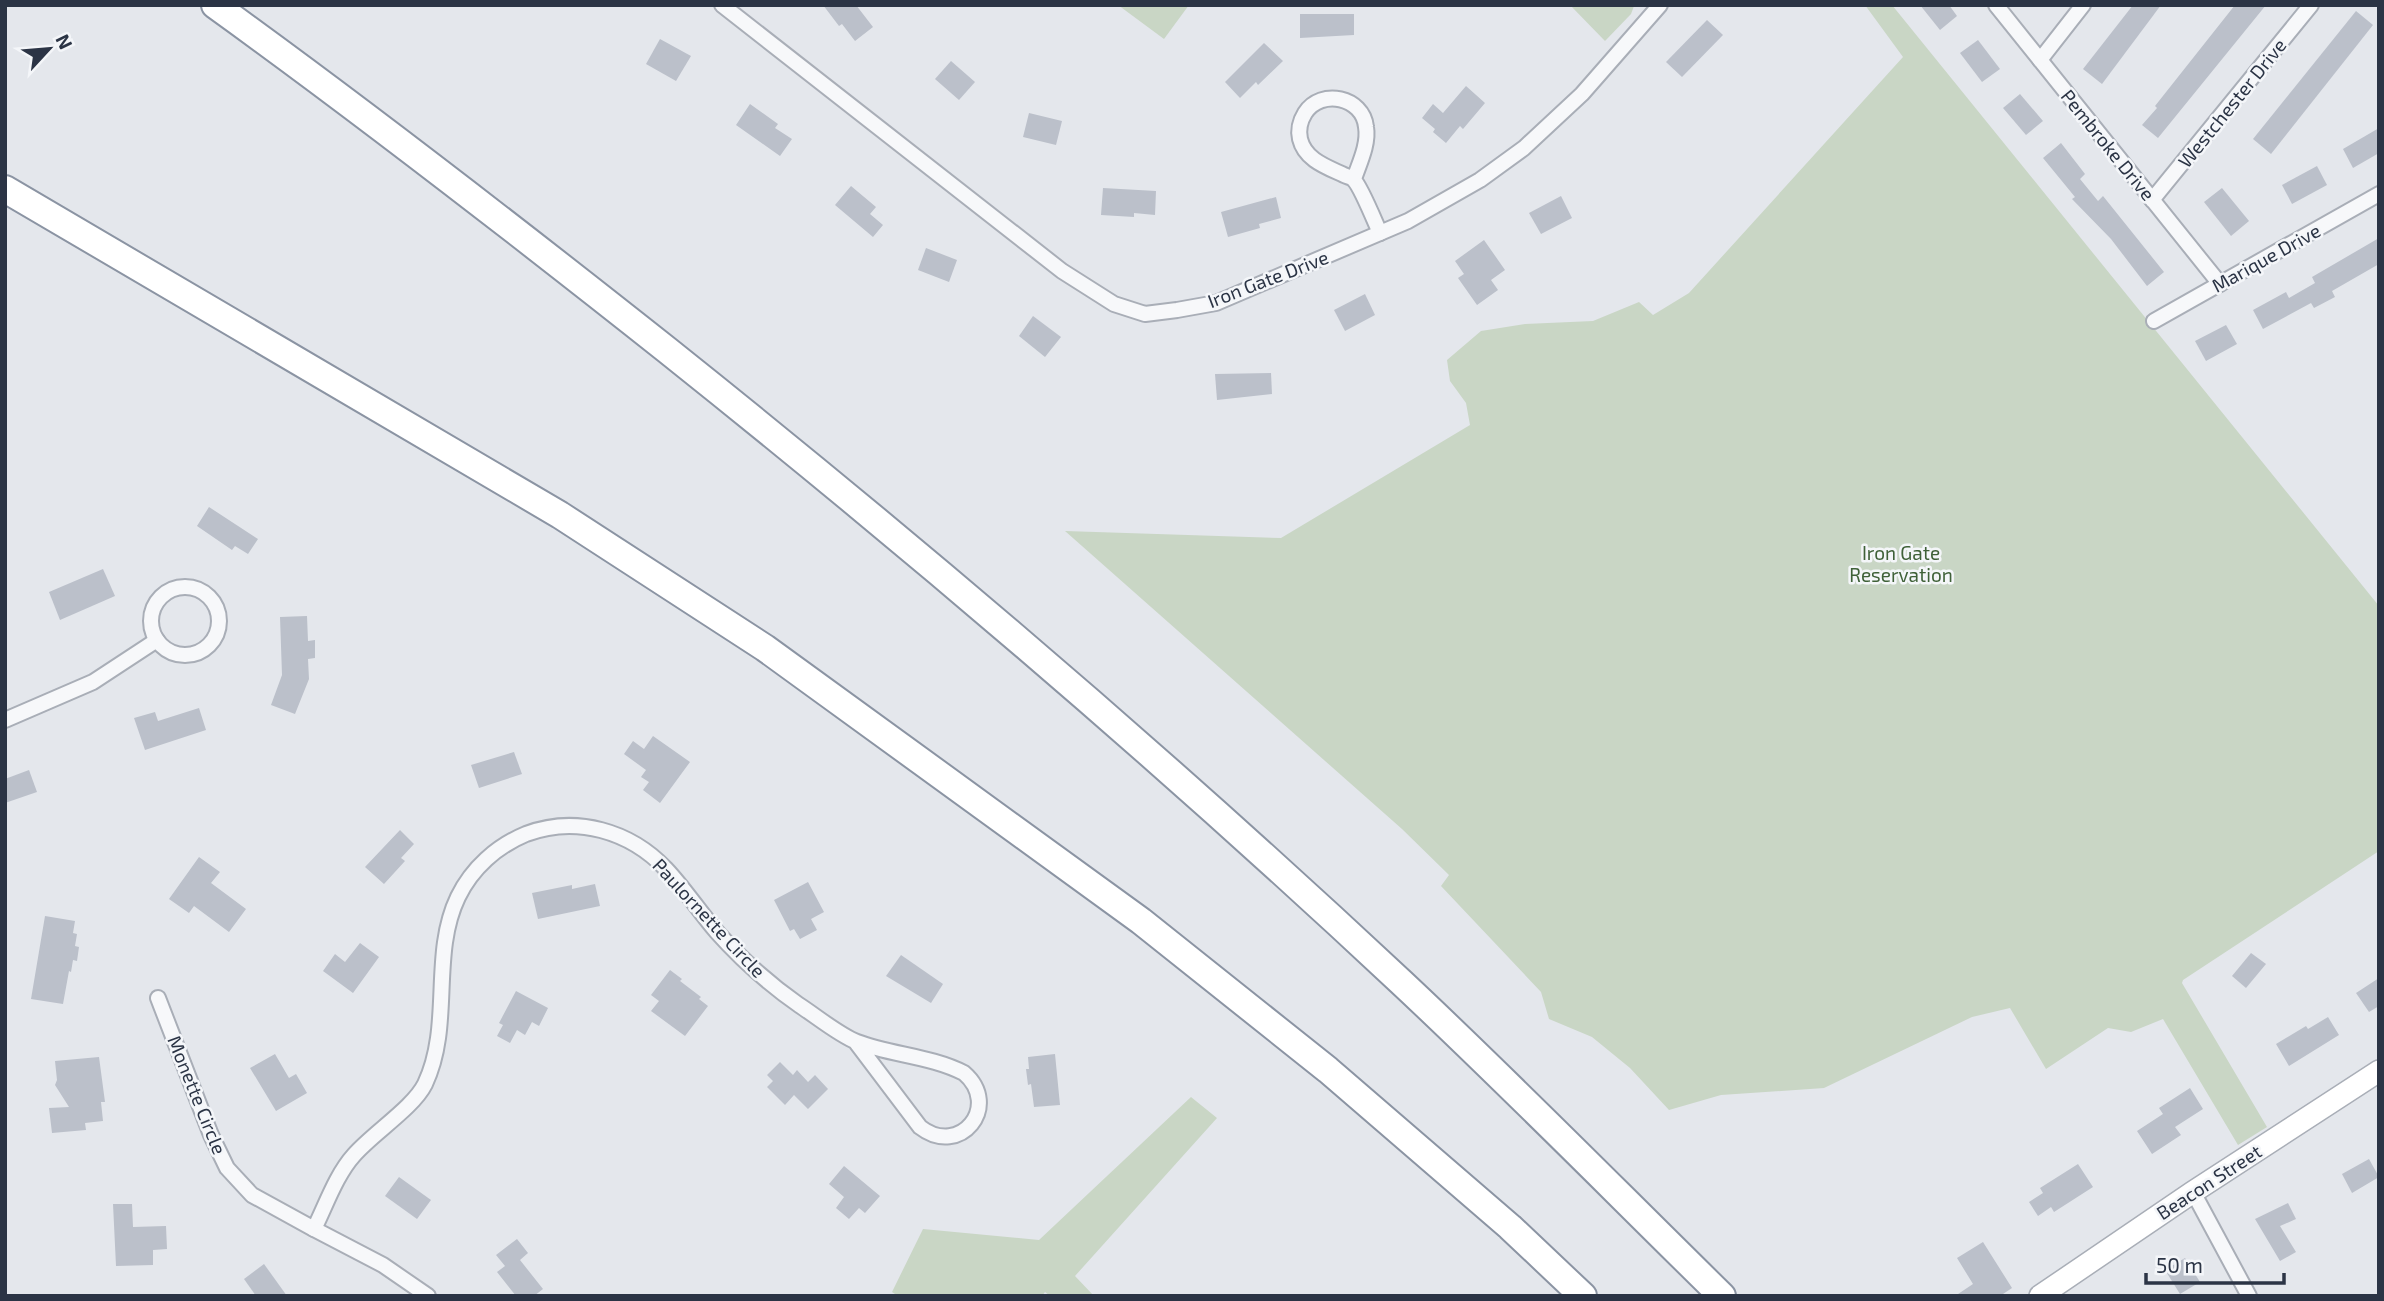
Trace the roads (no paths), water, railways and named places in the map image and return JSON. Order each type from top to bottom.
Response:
[{"type":"highway","points":[[215,5],[333,90],[577,279],[804,460],[1107,716],[1402,983],[1722,1296]]},
{"type":"highway","points":[[5,189],[561,515],[765,648],[1141,921],[1328,1070],[1510,1227],[1583,1296]]},
{"type":"main road","name":"Beacon Street","points":[[2040,1296],[2379,1071]]},
{"type":"street","name":"Iron Gate Drive","points":[[722,5],[1062,271],[1114,304],[1145,314],[1216,303],[1408,221],[1480,180],[1524,148],[1581,94],[1658,6]]},
{"type":"street","name":"Pembroke Drive","points":[[1996,5],[2220,284]]},
{"type":"street","points":[[2040,60],[2083,5]]},
{"type":"street","name":"Westchester Drive","points":[[2152,200],[2311,5]]},
{"type":"street","points":[[1354,180],[1367,136],[1363,116],[1348,102],[1334,99],[1320,101],[1308,109],[1301,121],[1299,135],[1303,149],[1319,163],[1354,180],[1380,233]]},
{"type":"street","name":"Marique Drive","points":[[2154,321],[2379,194]]},
{"type":"street","points":[[191,588],[205,593],[214,604],[219,617],[218,631],[211,643],[201,652],[187,655],[173,653],[157,640],[152,627],[152,612],[159,600],[170,591],[191,588]]},
{"type":"street","points":[[5,720],[93,682],[157,640]]},
{"type":"street","name":"Paulornette Circle","points":[[314,1229],[351,1157],[412,1100],[423,1087],[430,1071],[440,1025],[446,937],[458,897],[482,863],[506,844],[535,831],[576,826],[617,834],[636,844],[667,870],[717,932],[761,976],[855,1041],[926,1132],[948,1137],[963,1132],[974,1121],[979,1099],[974,1084],[964,1073],[855,1041]]},
{"type":"street","name":"Monette Circle","points":[[158,999],[211,1135],[227,1168],[252,1195],[314,1229]]},
{"type":"street","points":[[2193,1192],[2249,1296]]},
{"type":"street","points":[[314,1229],[383,1265],[428,1296]]},
{"type":"park label","name":"Iron Gate Reservation","points":[[1901,564]]}]
